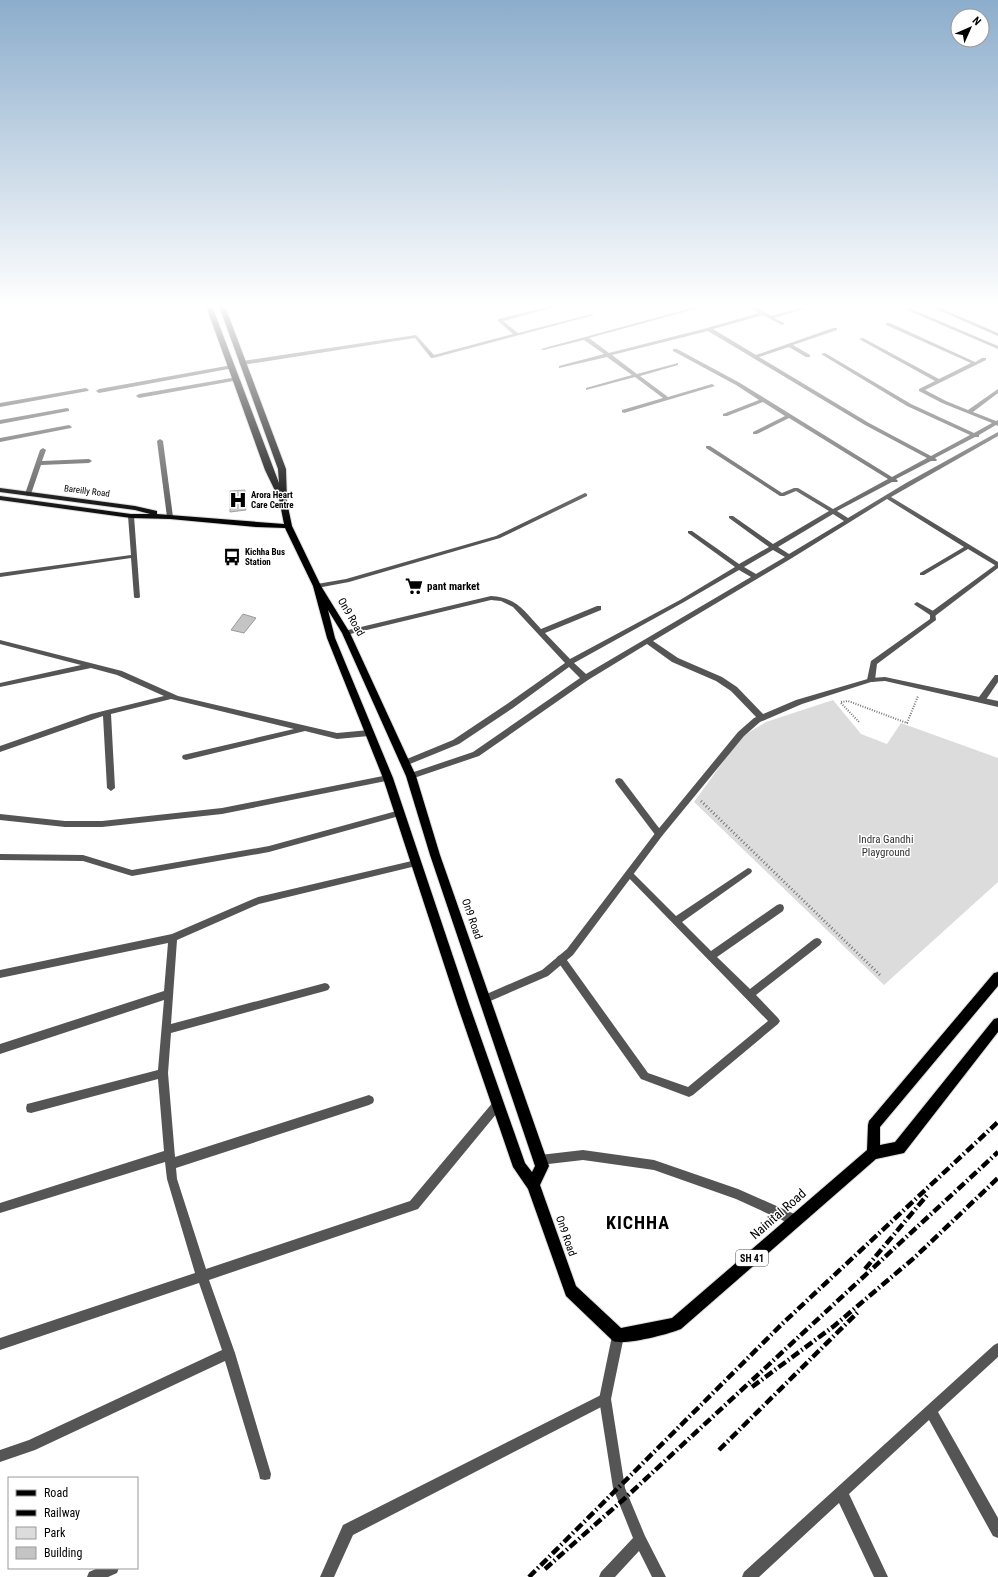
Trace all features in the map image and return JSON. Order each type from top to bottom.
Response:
[{"type":"main road","points":[[237,380],[269,470],[283,502]]},
{"type":"main road","name":"On9 Road","points":[[248,380],[282,469],[283,502],[288,526],[317,586],[346,633],[411,776],[436,855],[540,1160]]},
{"type":"main road","name":"Bareilly Road","points":[[0,490],[135,508],[170,517]]},
{"type":"main road","name":"Bareilly Road","points":[[0,498],[132,516],[170,517],[256,525],[288,526]]},
{"type":"main road","name":"On9 Road","points":[[317,586],[331,638],[388,778],[520,1167],[533,1185],[571,1291],[618,1336]]},
{"type":"main road","points":[[998,978],[874,1126],[873,1153],[899,1148],[998,1023]]},
{"type":"main road","name":"Nainital Road","points":[[618,1336],[676,1324],[873,1153]]},
{"type":"main road","points":[[533,1185],[542,1166],[540,1160]]},
{"type":"street","points":[[99,391],[165,380]]},
{"type":"street","points":[[139,396],[234,380]]},
{"type":"street","points":[[588,389],[623,380]]},
{"type":"street","points":[[641,380],[668,399]]},
{"type":"street","points":[[730,380],[904,486]]},
{"type":"street","points":[[793,380],[867,424],[944,464]]},
{"type":"street","points":[[868,380],[910,404],[986,441]]},
{"type":"street","points":[[942,380],[921,390],[944,402],[997,423]]},
{"type":"street","points":[[624,411],[712,386]]},
{"type":"street","points":[[0,405],[86,390]]},
{"type":"street","points":[[969,412],[998,391]]},
{"type":"street","points":[[725,415],[763,400]]},
{"type":"street","points":[[0,422],[67,410]]},
{"type":"street","points":[[755,433],[789,416]]},
{"type":"street","points":[[405,764],[456,742],[510,706],[569,663],[682,601],[832,512],[997,423]]},
{"type":"street","points":[[0,440],[70,427]]},
{"type":"street","points":[[411,776],[476,754],[585,678],[790,557],[904,486],[998,434]]},
{"type":"street","points":[[160,441],[170,517]]},
{"type":"street","points":[[708,447],[782,495],[796,490],[849,521]]},
{"type":"street","points":[[28,494],[43,450]]},
{"type":"street","points":[[38,463],[89,461]]},
{"type":"street","points":[[317,586],[347,581],[498,537],[585,495]]},
{"type":"street","points":[[887,497],[998,565],[933,614]]},
{"type":"street","points":[[132,516],[137,596]]},
{"type":"street","points":[[731,517],[773,548],[790,557]]},
{"type":"street","points":[[690,532],[739,567],[756,577]]},
{"type":"street","points":[[922,574],[968,547]]},
{"type":"street","points":[[0,575],[134,556]]},
{"type":"street","points":[[346,633],[491,598],[502,599],[514,605],[585,678]]},
{"type":"street","points":[[918,604],[933,614]]},
{"type":"street","points":[[540,632],[599,608]]},
{"type":"street","points":[[871,680],[874,663],[933,620],[933,614]]},
{"type":"street","points":[[648,641],[675,660],[719,679],[729,685],[762,718]]},
{"type":"street","points":[[0,642],[119,673],[172,696],[337,736],[369,733]]},
{"type":"street","points":[[0,685],[91,666]]},
{"type":"street","points":[[982,699],[998,677]]},
{"type":"street","points":[[485,999],[545,973],[570,952],[659,834],[741,734],[762,718],[799,702],[871,680],[885,679],[982,699],[998,704]]},
{"type":"street","points":[[0,749],[94,716],[172,696]]},
{"type":"street","points":[[107,712],[111,788]]},
{"type":"street","points":[[186,757],[307,729]]},
{"type":"street","points":[[0,817],[65,824],[102,824],[222,811],[388,778]]},
{"type":"street","points":[[619,781],[659,834]]},
{"type":"street","points":[[0,857],[83,858],[132,873],[269,849],[400,813]]},
{"type":"street","points":[[0,974],[173,938],[258,901],[416,863]]},
{"type":"street","points":[[676,922],[748,871]]},
{"type":"street","points":[[561,959],[645,1076],[689,1092],[775,1021],[629,874]]},
{"type":"street","points":[[711,956],[780,908]]},
{"type":"street","points":[[173,938],[164,1073],[172,1179],[202,1276],[230,1353],[265,1474]]},
{"type":"street","points":[[749,995],[817,942]]},
{"type":"street","points":[[167,1030],[325,987]]},
{"type":"street","points":[[0,1049],[169,994]]},
{"type":"street","points":[[31,1108],[164,1073]]},
{"type":"street","points":[[0,1208],[171,1160],[369,1100]]},
{"type":"street","points":[[0,1344],[414,1205],[498,1104]]},
{"type":"street","points":[[540,1160],[583,1155],[654,1165],[738,1194],[796,1220]]},
{"type":"street","points":[[618,1336],[605,1399],[619,1488],[640,1540],[659,1577]]},
{"type":"street","points":[[749,1577],[998,1349]]},
{"type":"street","points":[[0,1456],[31,1446],[230,1353]]},
{"type":"street","points":[[327,1577],[348,1530],[605,1399]]},
{"type":"street","points":[[930,1410],[998,1531]]},
{"type":"street","points":[[841,1492],[881,1577]]},
{"type":"street","points":[[606,1577],[640,1540]]},
{"type":"street","points":[[94,1577],[110,1569]]},
{"type":"path","points":[[833,704],[848,701],[907,723],[922,687]]},
{"type":"path","points":[[831,692],[859,722]]},
{"type":"path","points":[[706,795],[701,801],[881,976]]},
{"type":"green space","name":"Indra Gandhi Playground","points":[[833,700],[861,734],[887,744],[901,723],[998,758],[998,882],[884,985],[694,802],[741,737],[766,722]]},
{"type":"building","points":[[245,490],[246,510],[230,512],[230,491]]},
{"type":"building","points":[[243,614],[256,618],[244,633],[231,630]]},
{"type":"railway","points":[[529,1577],[782,1324],[998,1122]]},
{"type":"railway","points":[[545,1569],[624,1499],[998,1152]]},
{"type":"railway","points":[[752,1387],[834,1326],[914,1258],[998,1178]]},
{"type":"railway","points":[[865,1269],[928,1194]]},
{"type":"railway","points":[[719,1450],[859,1311]]},
{"type":"place","name":"Arora Heart Care Centre","points":[[238,500]]},
{"type":"place","name":"Kichha Bus Station","points":[[232,557]]},
{"type":"place","name":"pant market","points":[[414,586]]},
{"type":"district","name":"KICHHA","points":[[638,1222]]}]
